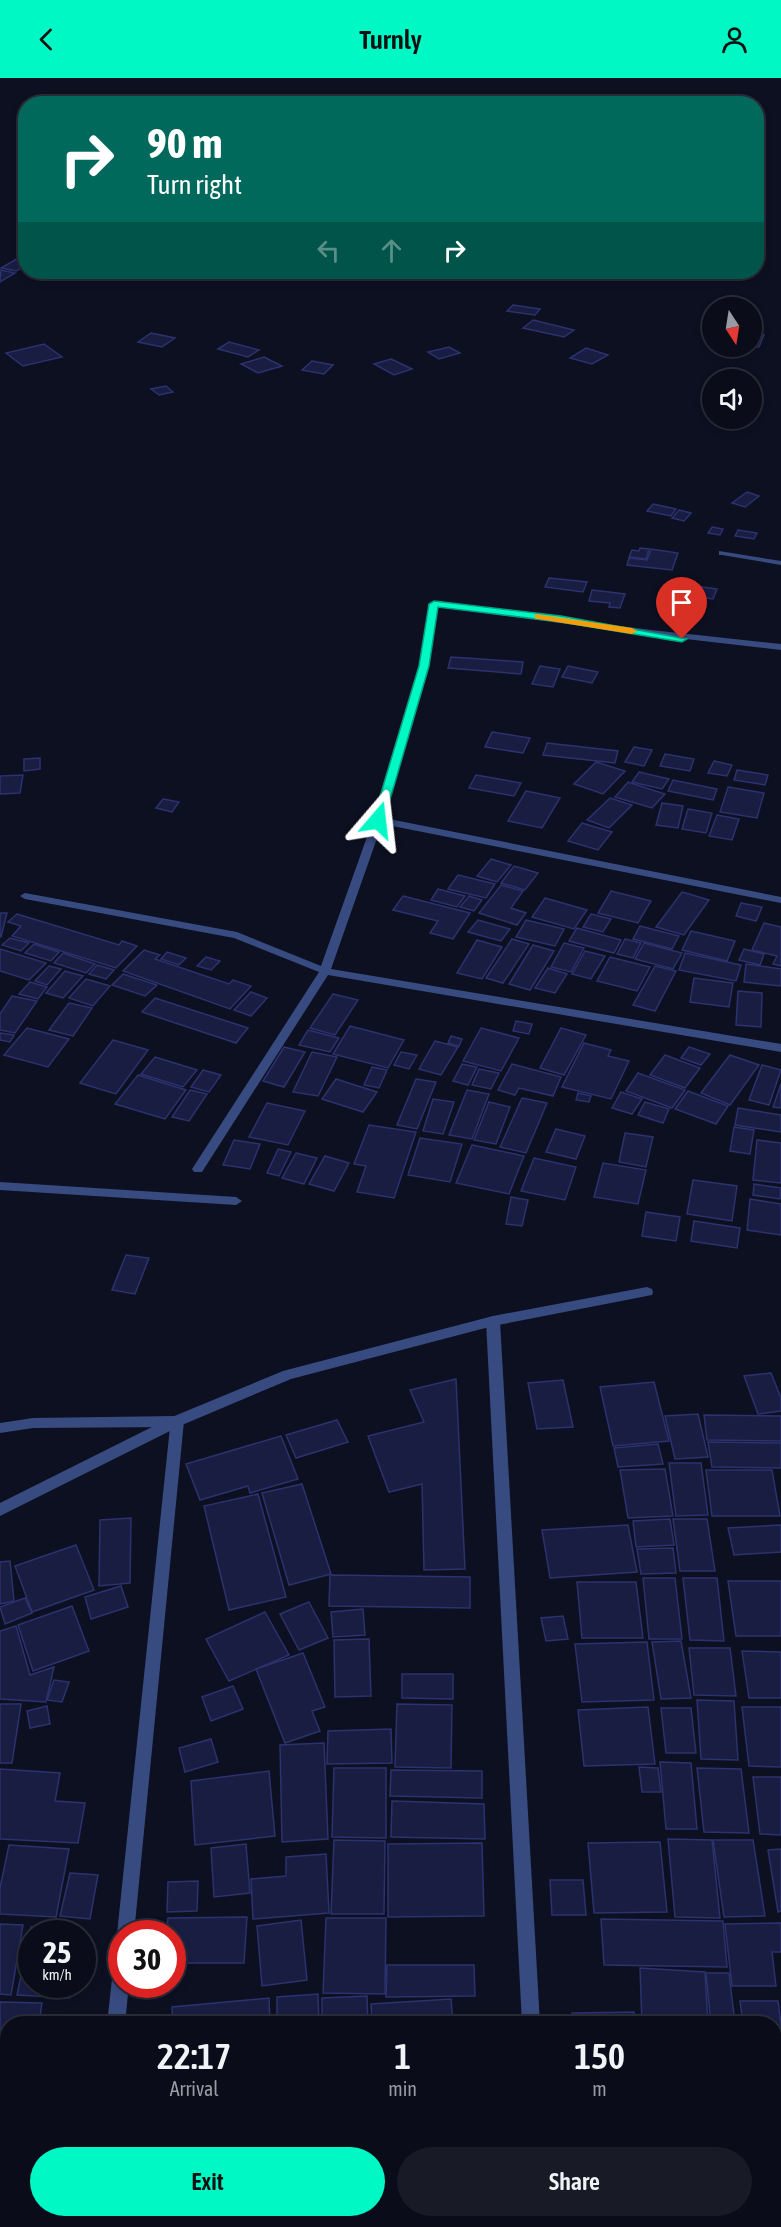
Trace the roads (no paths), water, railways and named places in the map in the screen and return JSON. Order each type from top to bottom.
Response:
[{"type":"street","points":[[722,553],[781,563]]},
{"type":"street","points":[[198,1169],[325,971],[378,820],[424,666],[434,604],[561,619],[682,639],[781,647]]},
{"type":"street","points":[[378,820],[781,900]]},
{"type":"street","points":[[25,896],[237,935],[325,971],[781,1048]]},
{"type":"street","points":[[0,1186],[236,1202]]},
{"type":"street","points":[[0,1510],[177,1420],[288,1375],[493,1321],[647,1292]]},
{"type":"street","points":[[493,1321],[531,2016]]},
{"type":"street","points":[[0,1428],[33,1423],[177,1420]]},
{"type":"street","points":[[126,1920],[177,1420]]},
{"type":"street","points":[[117,2016],[119,1998]]}]
